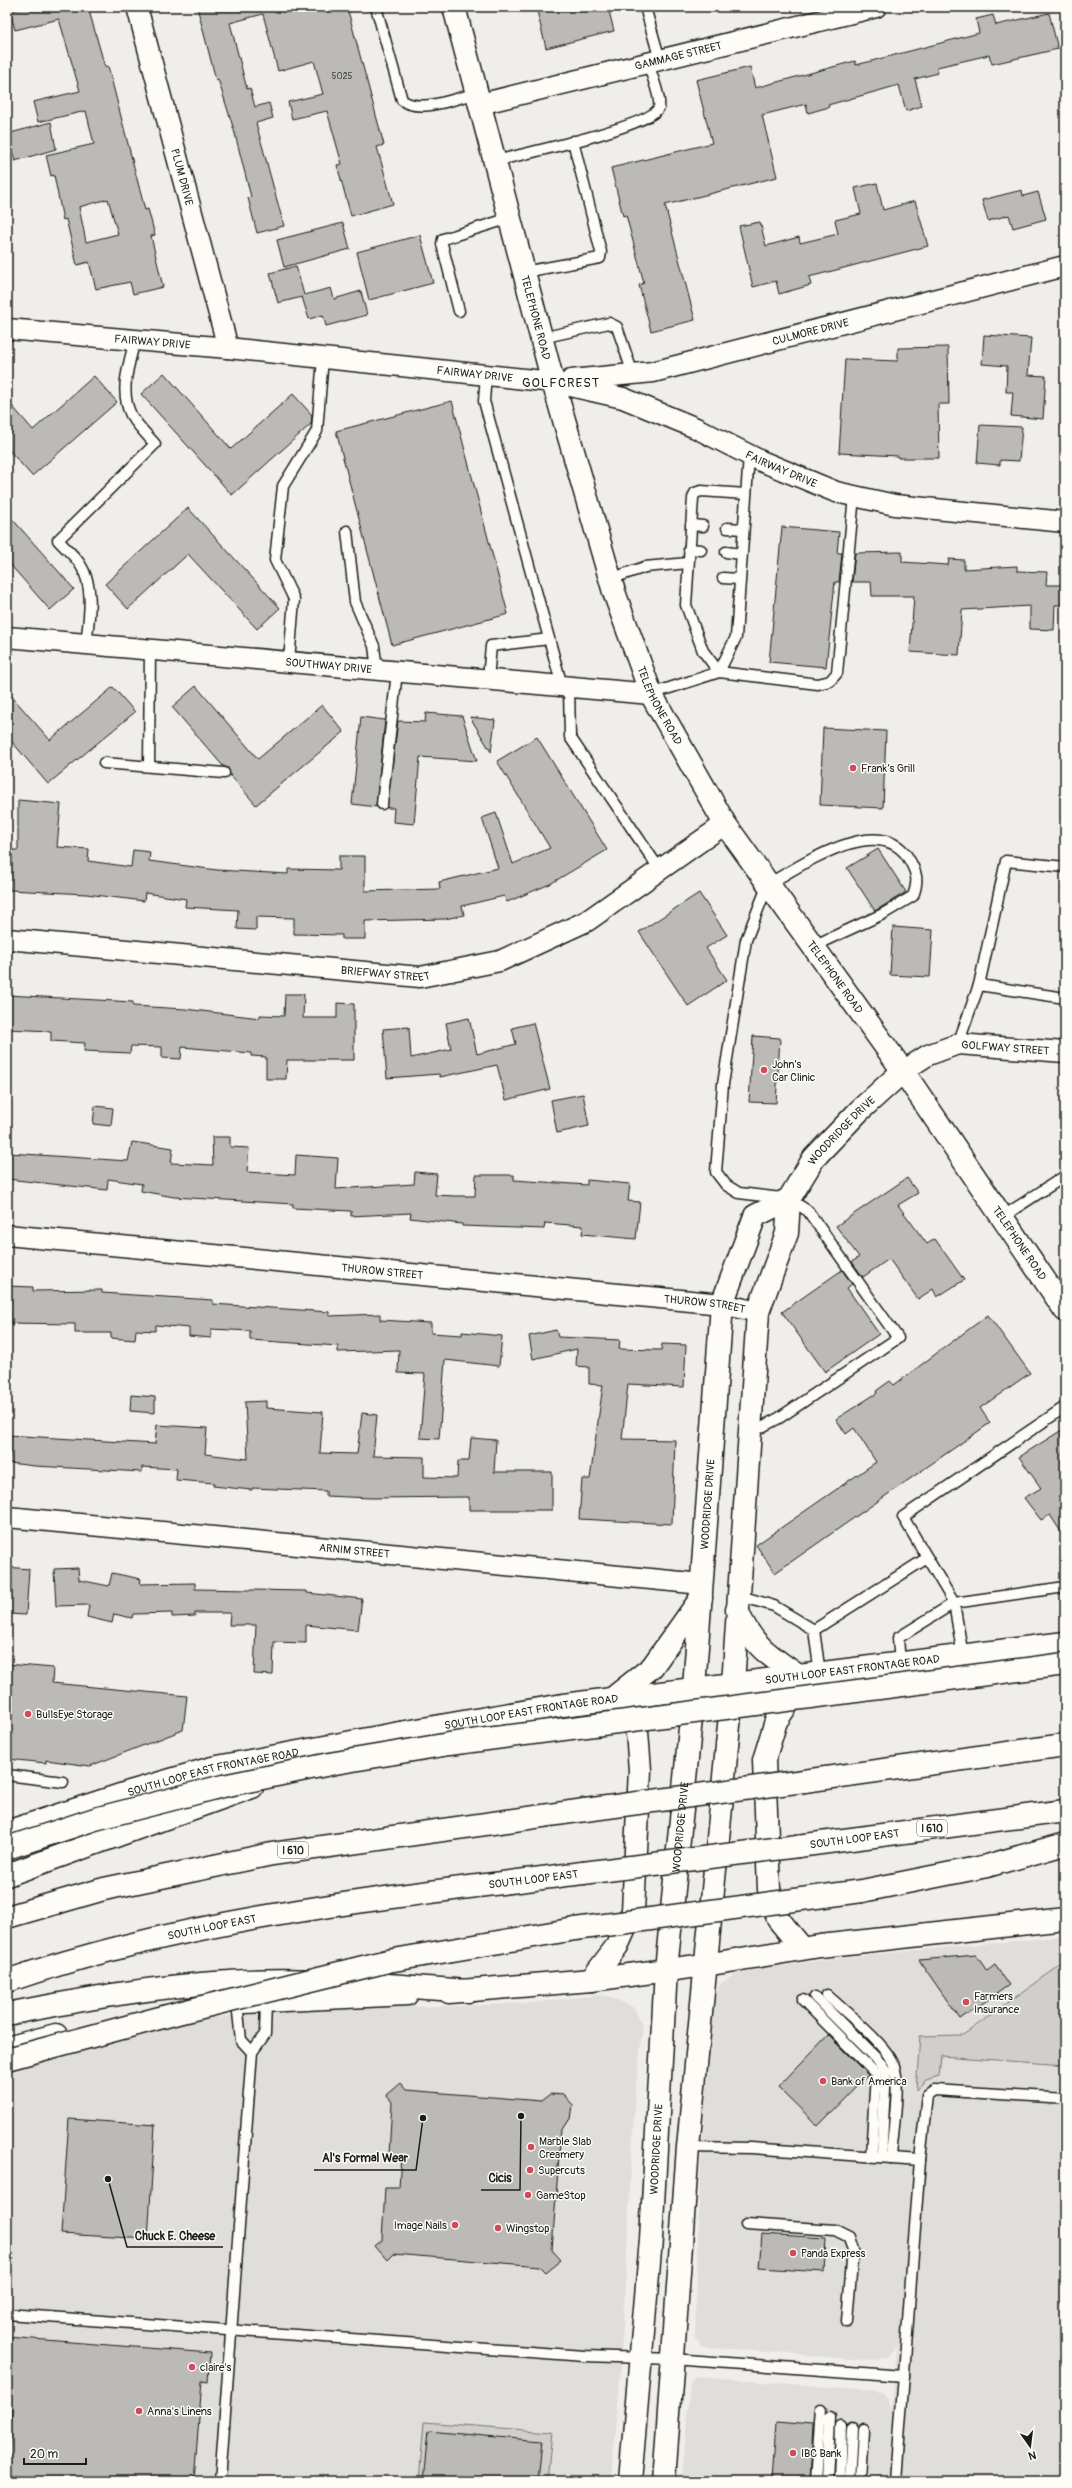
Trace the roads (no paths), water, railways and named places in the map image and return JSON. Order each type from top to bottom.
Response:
[{"type":"main road","name":"TELEPHONE ROAD","points":[[454,7],[553,382],[610,579],[651,694],[725,824],[903,1071],[1065,1310]]},
{"type":"main road","name":"WOODRIDGE DRIVE","points":[[664,2481],[688,2147],[733,1684],[737,1602],[758,1312],[787,1233],[789,1199],[814,1158],[859,1111],[903,1071]]},
{"type":"main road","name":"WOODRIDGE DRIVE","points":[[630,2481],[651,2239],[666,1970],[694,1688],[722,1304],[755,1216],[789,1199]]},
{"type":"main road","points":[[591,1980],[617,1946],[633,1911],[640,1770],[637,1732],[613,1698],[652,1667],[701,1591]]},
{"type":"main road","points":[[737,1602],[744,1628],[759,1647],[809,1676],[776,1721],[764,1760],[769,1889],[778,1919],[802,1948]]},
{"type":"main road","name":"SOUTH LOOP EAST FRONTAGE ROAD","points":[[7,1832],[133,1791],[212,1768],[400,1733],[613,1698],[809,1676],[1065,1643]]},
{"type":"main road","points":[[7,1848],[95,1819],[223,1786],[342,1762],[449,1744],[1065,1664]]},
{"type":"main road","points":[[7,1875],[400,1733]]},
{"type":"main road","name":"I 610","points":[[7,1917],[104,1889],[272,1854],[1065,1745]]},
{"type":"main road","name":"SOUTH LOOP EAST","points":[[7,1982],[125,1946],[217,1926],[294,1912],[582,1873],[1065,1811]]},
{"type":"main road","points":[[7,2058],[178,2013],[388,1961],[575,1929],[862,1891],[987,1866],[1065,1844]]},
{"type":"main road","points":[[7,2048],[168,2012],[237,2003],[469,1991],[591,1980],[705,1965],[802,1948],[1065,1919]]},
{"type":"main road","points":[[7,2014],[146,1988],[231,1981],[326,1982],[469,1991]]},
{"type":"street","name":"PLUM DRIVE","points":[[137,7],[228,348]]},
{"type":"street","name":"GAMMAGE STREET","points":[[478,99],[654,61],[876,7]]},
{"type":"street","name":"CULMORE DRIVE","points":[[553,382],[653,372],[1065,266]]},
{"type":"street","name":"FAIRWAY DRIVE","points":[[7,329],[228,348],[553,382],[622,398],[696,428],[749,455],[836,492],[895,505],[1065,522]]},
{"type":"street","name":"SOUTHWAY DRIVE","points":[[7,637],[651,694]]},
{"type":"street","name":"BRIEFWAY STREET","points":[[7,938],[420,977],[500,961],[587,922],[725,824]]},
{"type":"street","name":"GOLFWAY STREET","points":[[903,1071],[928,1055],[958,1044],[1065,1052]]},
{"type":"street","name":"THUROW STREET","points":[[7,1235],[722,1304],[758,1312]]},
{"type":"street","name":"ARNIM STREET","points":[[7,1517],[701,1591]]},
{"type":"lane","points":[[376,7],[402,100],[408,105],[420,107],[478,99]]},
{"type":"lane","points":[[495,161],[627,127],[653,115],[659,108],[659,101],[645,7]]},
{"type":"lane","points":[[524,272],[600,258],[601,252],[573,141]]},
{"type":"lane","points":[[459,311],[442,244],[443,239],[510,218]]},
{"type":"lane","points":[[541,338],[609,323],[617,327],[633,374]]},
{"type":"lane","points":[[86,644],[90,607],[88,582],[80,564],[58,540],[155,444],[132,416],[125,398],[126,377],[135,340]]},
{"type":"lane","points":[[289,662],[294,599],[275,560],[283,486],[317,431],[323,358]]},
{"type":"lane","points":[[486,375],[484,401],[549,639],[566,687],[570,737],[660,870]]},
{"type":"lane","points":[[719,672],[736,637],[749,455]]},
{"type":"lane","points":[[719,672],[703,651],[686,605],[691,525],[696,493],[701,491],[746,494]]},
{"type":"lane","points":[[651,694],[719,672],[818,684],[830,681],[837,673],[854,496]]},
{"type":"lane","points":[[691,525],[703,526]]},
{"type":"lane","points":[[727,528],[743,529]]},
{"type":"lane","points":[[347,531],[354,602],[374,646],[377,670]]},
{"type":"lane","points":[[690,549],[701,550]]},
{"type":"lane","points":[[726,552],[741,554]]},
{"type":"lane","points":[[610,579],[645,568],[688,563]]},
{"type":"lane","points":[[688,575],[698,576]]},
{"type":"lane","points":[[723,578],[739,579]]},
{"type":"lane","points":[[488,679],[491,646],[549,639]]},
{"type":"lane","points":[[149,766],[150,650]]},
{"type":"lane","points":[[382,804],[397,672]]},
{"type":"lane","points":[[104,763],[224,773]]},
{"type":"lane","points":[[749,1433],[779,1418],[898,1338],[808,1211],[789,1199],[739,1193],[726,1185],[716,1172],[723,1084],[746,940],[768,884],[841,844],[878,840],[902,849],[911,862],[918,881],[913,896],[883,914],[813,946]]},
{"type":"lane","points":[[958,1044],[979,985],[1006,861],[1065,866]]},
{"type":"lane","points":[[979,985],[1065,998]]},
{"type":"lane","points":[[1002,1217],[1065,1176]]},
{"type":"lane","points":[[963,1656],[954,1603],[902,1517],[1064,1412]]},
{"type":"lane","points":[[814,1630],[927,1558]]},
{"type":"lane","points":[[900,1664],[898,1638],[954,1603],[1065,1588]]},
{"type":"lane","points":[[737,1602],[774,1606],[814,1630]]},
{"type":"lane","points":[[809,1676],[814,1630]]},
{"type":"lane","points":[[7,1775],[63,1782]]},
{"type":"lane","points":[[827,1995],[884,2049],[894,2066],[896,2081],[881,2157]]},
{"type":"lane","points":[[815,1997],[876,2058],[886,2072],[881,2157]]},
{"type":"lane","points":[[803,2000],[876,2074],[881,2157]]},
{"type":"lane","points":[[220,2481],[230,2328],[252,2052],[266,2034],[266,2001]]},
{"type":"lane","points":[[237,2003],[241,2040],[252,2052]]},
{"type":"lane","points":[[896,2481],[920,2160],[926,2100],[930,2091],[1065,2098]]},
{"type":"lane","points":[[688,2147],[751,2148],[920,2160]]},
{"type":"lane","points":[[746,2224],[835,2230],[849,2237],[853,2250],[847,2321]]},
{"type":"lane","points":[[7,2314],[230,2328],[585,2356],[673,2359],[904,2376]]},
{"type":"lane","points":[[816,2481],[821,2410]]},
{"type":"lane","points":[[827,2481],[830,2418]]},
{"type":"lane","points":[[839,2481],[841,2427]]},
{"type":"lane","points":[[849,2481],[852,2429]]},
{"type":"lane","points":[[860,2481],[863,2430]]},
{"type":"place","name":"Frank’s Grill","points":[[853,768]]},
{"type":"place","name":"John’s Car Clinic","points":[[764,1070]]},
{"type":"place","name":"BullsEye Storage","points":[[28,1714]]},
{"type":"place","name":"Farmers Insurance","points":[[966,2002]]},
{"type":"place","name":"Bank of America","points":[[823,2081]]},
{"type":"place","name":"Cicis","points":[[521,2116]]},
{"type":"place","name":"Al's Formal Wear","points":[[423,2118]]},
{"type":"place","name":"Marble Slab Creamery","points":[[531,2147]]},
{"type":"place","name":"Supercuts","points":[[530,2170]]},
{"type":"place","name":"Chuck E. Cheese","points":[[108,2179]]},
{"type":"place","name":"GameStop","points":[[528,2195]]},
{"type":"place","name":"Image Nails","points":[[455,2225]]},
{"type":"place","name":"Wingstop","points":[[498,2228]]},
{"type":"place","name":"Panda Express","points":[[793,2253]]},
{"type":"place","name":"claire's","points":[[192,2367]]},
{"type":"place","name":"Anna's Linens","points":[[139,2411]]},
{"type":"place","name":"IBC Bank","points":[[793,2453]]},
{"type":"district","name":"GOLFCREST","points":[[561,382]]}]
